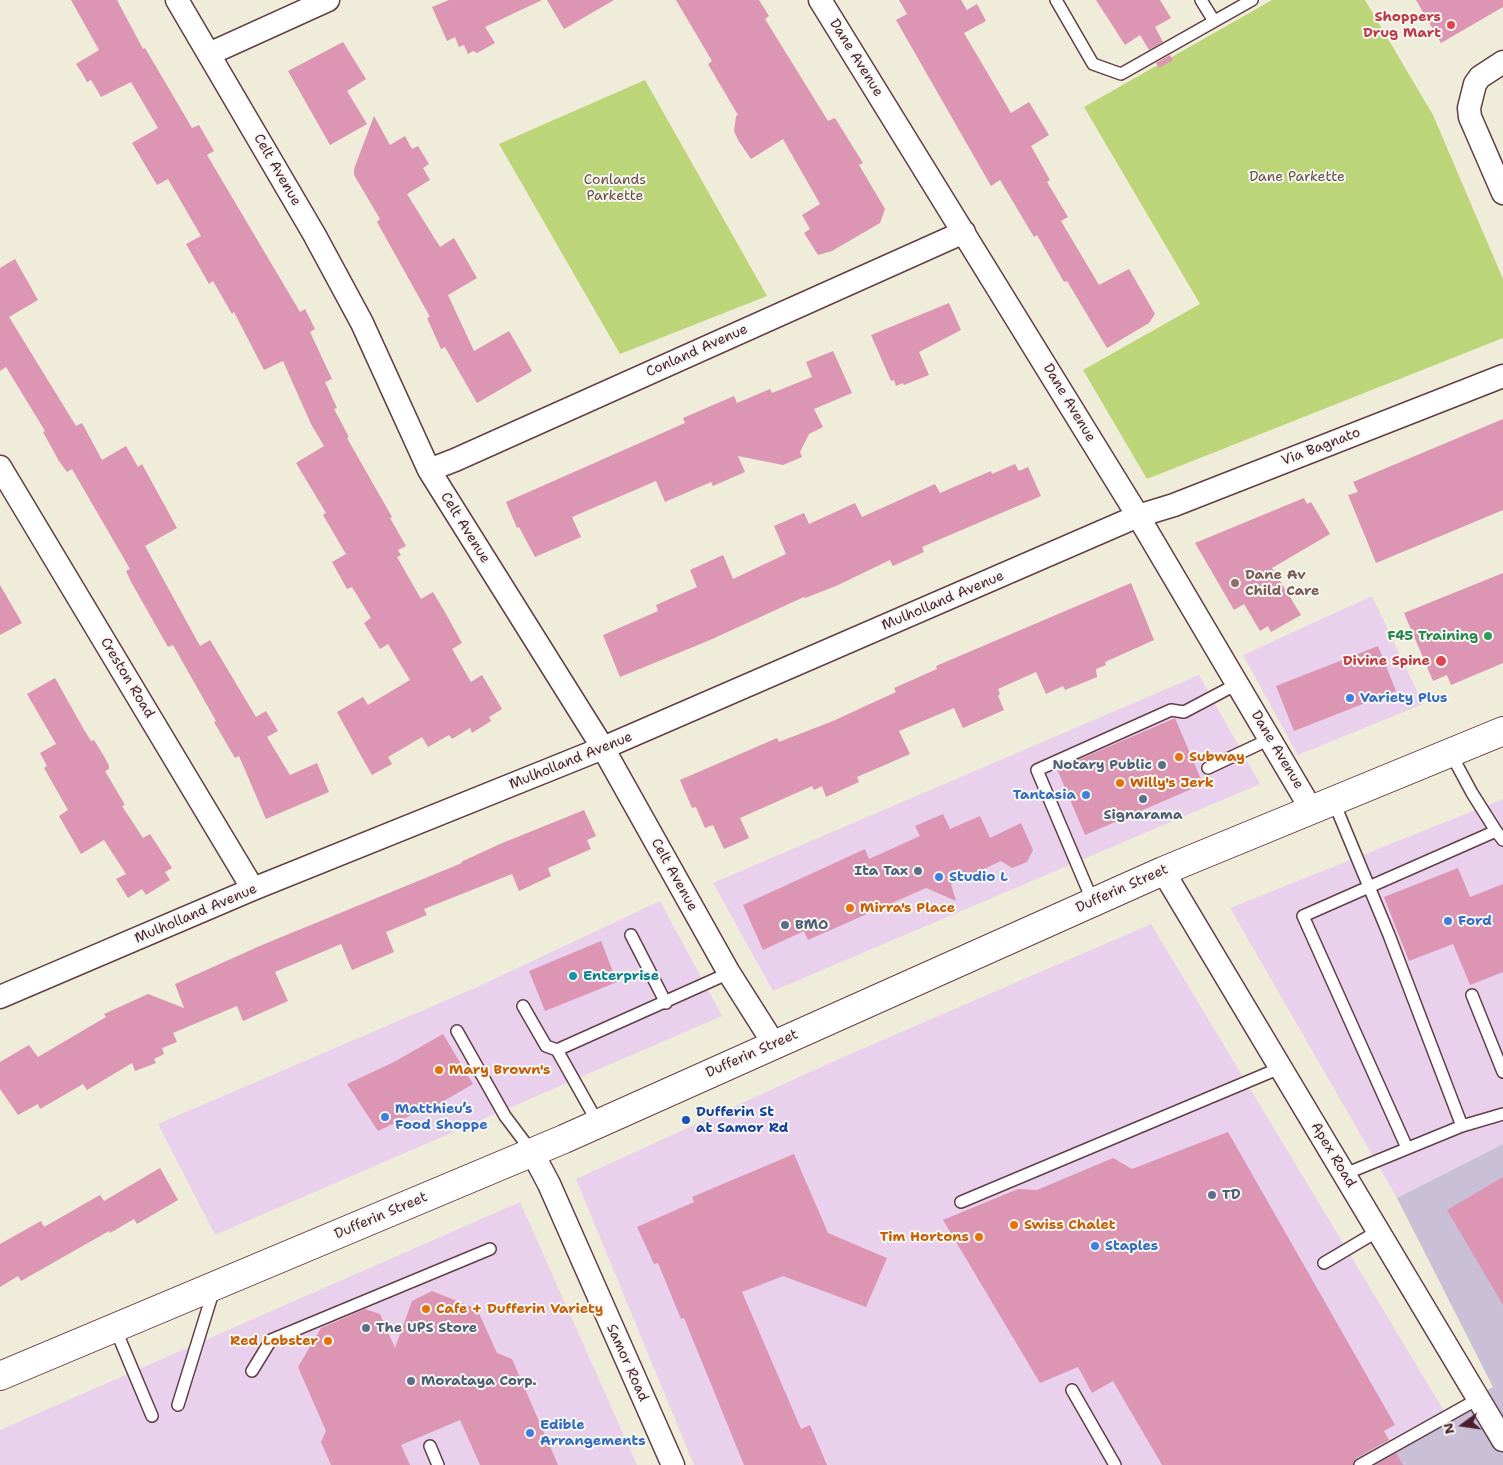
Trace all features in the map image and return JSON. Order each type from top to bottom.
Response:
[{"type":"main road","name":"Dufferin Street","points":[[0,1376],[532,1152],[1163,871],[1322,804],[1503,732]]},
{"type":"street","name":"Celt Avenue","points":[[177,0],[314,234],[362,323],[429,470],[603,748],[729,973],[774,1044]]},
{"type":"street","points":[[209,54],[328,0]]},
{"type":"street","name":"Dane Avenue","points":[[820,0],[1138,516],[1270,739],[1322,804]]},
{"type":"street","points":[[1503,62],[1480,77],[1475,84],[1469,108],[1470,117],[1503,193]]},
{"type":"street","name":"Conland Avenue","points":[[429,470],[964,232]]},
{"type":"street","name":"Via Bagnato","points":[[1138,516],[1174,505],[1503,376]]},
{"type":"street","name":"Creston Road","points":[[0,467],[254,889]]},
{"type":"street","name":"Mulholland Avenue","points":[[0,997],[254,889],[603,748],[1138,516]]},
{"type":"street","name":"Apex Road","points":[[1163,871],[1503,1440]]},
{"type":"street","name":"Samor Road","points":[[532,1152],[549,1184],[673,1465]]},
{"type":"lane","points":[[1056,0],[1093,64],[1120,74],[1252,0]]},
{"type":"lane","points":[[1201,0],[1214,21]]},
{"type":"lane","points":[[1093,902],[1037,770],[1171,710],[1184,712],[1237,684]]},
{"type":"lane","points":[[1208,768],[1270,739]]},
{"type":"lane","points":[[1407,1148],[1303,916],[1369,887],[1500,835],[1472,793],[1451,754]]},
{"type":"lane","points":[[1322,804],[1369,887],[1462,1126]]},
{"type":"lane","points":[[631,935],[666,1003]]},
{"type":"lane","points":[[557,1050],[666,1003],[729,973]]},
{"type":"lane","points":[[1472,995],[1503,1072]]},
{"type":"lane","points":[[523,1006],[546,1046],[557,1050],[598,1123]]},
{"type":"lane","points":[[457,1031],[504,1116],[532,1152]]},
{"type":"lane","points":[[961,1202],[1280,1068]]},
{"type":"lane","points":[[1345,1174],[1462,1126],[1503,1114]]},
{"type":"lane","points":[[1324,1263],[1378,1231]]},
{"type":"lane","points":[[252,1371],[271,1340],[490,1249]]},
{"type":"lane","points":[[178,1405],[215,1286]]},
{"type":"lane","points":[[114,1328],[152,1416]]},
{"type":"lane","points":[[1072,1390],[1116,1465]]},
{"type":"lane","points":[[1360,1465],[1478,1398]]},
{"type":"lane","points":[[430,1446],[438,1465]]},
{"type":"shaded area","points":[[1372,596],[1423,704],[1298,755],[1243,655]]},
{"type":"shaded area","points":[[1199,675],[1260,784],[773,991],[713,883]]},
{"type":"shaded area","points":[[1503,799],[1503,1144],[1397,1198],[1230,908]]},
{"type":"shaded area","points":[[660,901],[722,1016],[215,1235],[158,1124],[475,988]]},
{"type":"shaded area","points":[[1151,924],[1444,1411],[1342,1465],[694,1465],[576,1179],[832,1062]]},
{"type":"shaded area","points":[[1503,1144],[1503,1465],[1342,1465],[1493,1387],[1397,1198]]},
{"type":"shaded area","points":[[520,1202],[637,1465],[0,1465],[0,1430]]},
{"type":"green space","name":"Dane Parkette","points":[[1272,0],[1365,0],[1433,115],[1503,279],[1503,338],[1147,479],[1083,370],[1200,304],[1084,107]]},
{"type":"green space","name":"Conlands Parkette","points":[[645,80],[767,296],[620,354],[499,144]]},
{"type":"building","points":[[71,0],[117,0],[143,49],[145,48],[192,128],[199,125],[214,151],[207,155],[300,312],[305,309],[315,329],[310,332],[332,379],[325,382],[337,408],[334,409],[349,437],[347,438],[392,517],[390,518],[406,546],[398,550],[401,555],[397,557],[421,599],[433,592],[462,643],[452,649],[471,682],[482,675],[502,709],[489,717],[491,721],[472,733],[470,728],[452,739],[449,735],[428,747],[422,737],[388,757],[392,764],[372,775],[337,712],[363,697],[368,705],[410,680],[388,644],[380,649],[364,623],[371,618],[352,587],[347,589],[332,562],[346,554],[323,515],[326,513],[296,463],[324,446],[311,424],[283,361],[264,370],[234,312],[232,314],[213,281],[209,284],[186,244],[201,236],[168,179],[157,185],[132,143],[158,128],[131,82],[101,97],[91,80],[87,82],[76,64],[99,50]]},
{"type":"building","points":[[449,0],[542,0],[485,27],[495,43],[477,53],[473,51],[468,54],[464,45],[459,47],[455,37],[447,41],[432,7]]},
{"type":"building","points":[[547,0],[614,0],[564,29]]},
{"type":"building","points":[[676,0],[759,0],[769,16],[765,19],[828,121],[835,118],[863,163],[859,165],[885,209],[880,223],[832,251],[818,255],[804,233],[810,229],[802,215],[820,204],[783,139],[751,159],[734,131],[736,116],[738,115],[708,64],[712,61]]},
{"type":"building","points":[[899,0],[961,0],[967,10],[977,4],[986,21],[964,33],[1011,113],[1029,102],[1049,135],[1031,146],[1050,180],[1047,182],[1068,217],[1061,221],[1099,285],[1129,269],[1155,314],[1149,323],[1107,348],[1067,281],[1064,282],[1037,235],[1034,237],[1000,180],[991,186],[896,20],[907,14]]},
{"type":"building","points":[[1096,0],[1160,0],[1171,18],[1155,27],[1163,42],[1149,50],[1140,35],[1125,45]]},
{"type":"building","name":"Shoppers Drug Mart","points":[[1416,0],[1503,0],[1503,7],[1441,43]]},
{"type":"building","points":[[343,42],[366,79],[347,91],[367,124],[330,145],[288,71]]},
{"type":"building","points":[[1170,55],[1173,60],[1159,68],[1156,63]]},
{"type":"building","points":[[374,116],[390,145],[405,136],[412,149],[418,146],[429,164],[423,168],[430,180],[407,194],[440,247],[454,238],[477,278],[448,295],[474,351],[509,331],[532,371],[477,403],[445,347],[441,349],[427,318],[430,317],[377,222],[380,219],[354,175],[354,169]]},
{"type":"building","points":[[15,259],[38,300],[9,317],[76,426],[82,423],[102,460],[126,446],[138,467],[142,464],[177,528],[145,546],[200,646],[210,640],[256,717],[266,711],[278,731],[267,737],[290,775],[317,763],[329,792],[266,819],[239,756],[235,758],[173,645],[168,647],[130,580],[126,571],[130,569],[72,469],[67,472],[59,461],[43,432],[45,431],[6,367],[0,371],[0,268]]},
{"type":"building","points":[[949,303],[961,330],[919,352],[929,375],[904,385],[903,383],[896,386],[894,380],[891,381],[871,335]]},
{"type":"building","points":[[833,351],[852,393],[814,409],[823,427],[809,434],[800,452],[802,457],[783,465],[738,456],[745,472],[713,486],[711,482],[665,502],[656,481],[572,517],[581,537],[535,557],[519,527],[517,528],[506,502],[685,423],[683,418],[734,396],[737,403],[770,389],[772,393],[812,377],[806,362]]},
{"type":"building","points":[[1503,419],[1503,510],[1376,563],[1348,495],[1358,492],[1353,482]]},
{"type":"building","points":[[1015,464],[1019,471],[1028,467],[1041,496],[922,547],[924,552],[893,566],[890,560],[836,586],[804,597],[710,640],[620,677],[603,635],[658,611],[656,605],[697,587],[690,570],[723,555],[733,579],[786,554],[774,526],[804,513],[809,524],[855,503],[862,517],[935,484],[940,493],[991,471],[992,474]]},
{"type":"building","points":[[1304,498],[1307,504],[1311,502],[1330,534],[1272,568],[1301,615],[1271,632],[1268,626],[1260,631],[1244,604],[1234,610],[1195,543]]},
{"type":"building","points":[[1503,573],[1503,663],[1451,685],[1447,675],[1433,681],[1404,613]]},
{"type":"building","points":[[1131,583],[1154,640],[1105,662],[1106,665],[1096,669],[1097,677],[1065,690],[1063,686],[1046,694],[1036,672],[998,689],[1000,694],[998,696],[1004,710],[963,728],[954,708],[899,731],[910,754],[857,777],[859,782],[826,797],[822,786],[814,790],[812,786],[740,818],[749,838],[724,849],[713,825],[705,828],[696,807],[692,808],[680,780],[777,738],[779,742],[833,721],[896,692],[894,688],[937,669],[936,666]]},
{"type":"building","points":[[0,585],[22,623],[0,635]]},
{"type":"building","points":[[1378,646],[1396,691],[1294,731],[1276,686]]},
{"type":"building","points":[[55,678],[91,741],[94,740],[105,758],[109,769],[105,771],[125,805],[122,806],[143,838],[150,834],[172,868],[165,872],[170,880],[146,895],[142,889],[128,898],[116,879],[126,874],[104,840],[81,854],[59,816],[68,810],[44,768],[47,766],[40,753],[56,744],[27,694]]},
{"type":"building","points":[[1175,718],[1203,784],[1085,835],[1057,769]]},
{"type":"building","points":[[584,810],[596,836],[587,840],[591,849],[548,868],[551,876],[519,891],[512,874],[424,909],[427,915],[386,932],[394,952],[352,970],[341,944],[275,972],[288,1001],[243,1021],[237,1006],[173,1033],[177,1042],[162,1048],[164,1054],[154,1059],[156,1063],[135,1071],[132,1063],[87,1090],[83,1084],[40,1109],[38,1104],[18,1115],[0,1089],[0,1062],[29,1045],[38,1057],[106,1017],[104,1014],[148,994],[184,1008],[175,984],[262,945],[462,863],[500,844]]},
{"type":"building","points":[[943,814],[950,829],[980,816],[990,838],[1021,823],[1033,850],[1027,862],[1012,868],[1001,861],[951,884],[956,901],[926,888],[808,940],[804,931],[763,950],[743,905],[865,849],[869,859],[920,836],[915,826]]},
{"type":"building","name":"Ford","points":[[1458,868],[1470,897],[1503,884],[1503,972],[1470,985],[1453,944],[1409,961],[1384,897]]},
{"type":"building","name":"Enterprise","points":[[601,941],[617,982],[545,1011],[529,971]]},
{"type":"building","points":[[443,1034],[473,1084],[435,1106],[434,1104],[378,1131],[347,1084],[394,1062]]},
{"type":"building","points":[[1228,1132],[1395,1425],[1384,1431],[1389,1440],[1356,1458],[1353,1465],[1162,1465],[1113,1381],[1092,1393],[1078,1367],[1040,1383],[943,1220],[1018,1189],[1037,1190],[1113,1158],[1132,1169]]},
{"type":"building","points":[[794,1154],[828,1233],[887,1258],[866,1307],[783,1276],[742,1292],[801,1429],[810,1425],[827,1465],[744,1465],[684,1318],[681,1319],[658,1263],[654,1264],[637,1227],[694,1202],[692,1197]]},
{"type":"building","points":[[160,1168],[178,1200],[137,1224],[134,1219],[110,1233],[109,1231],[21,1281],[18,1276],[0,1287],[0,1244],[41,1221],[44,1227],[100,1195],[104,1201]]},
{"type":"building","points":[[1503,1177],[1503,1305],[1447,1210]]},
{"type":"building","points":[[432,1291],[477,1309],[497,1353],[512,1359],[558,1465],[480,1465],[460,1420],[401,1445],[410,1465],[331,1465],[321,1442],[326,1431],[298,1367],[321,1328],[365,1309],[380,1314],[395,1348],[412,1301]]},
{"type":"building","points":[[1396,1453],[1403,1465],[1375,1465]]},
{"type":"place","name":"Shoppers Drug Mart","points":[[1451,25]]},
{"type":"place","name":"Dane Av Child Care","points":[[1235,583]]},
{"type":"place","name":"F45 Training","points":[[1488,636]]},
{"type":"place","name":"Divine Spine","points":[[1441,661]]},
{"type":"place","name":"Variety Plus","points":[[1350,698]]},
{"type":"place","name":"Subway","points":[[1179,757]]},
{"type":"place","name":"Notary Public","points":[[1162,765]]},
{"type":"place","name":"Willy's Jerk","points":[[1120,783]]},
{"type":"place","name":"Tantasia","points":[[1086,795]]},
{"type":"place","name":"Signarama","points":[[1143,799]]},
{"type":"place","name":"Ita Tax","points":[[918,871]]},
{"type":"place","name":"Studio L","points":[[939,877]]},
{"type":"place","name":"Mirra's Place","points":[[850,908]]},
{"type":"place","name":"Ford","points":[[1448,921]]},
{"type":"place","name":"BMO","points":[[785,925]]},
{"type":"place","name":"Enterprise","points":[[573,976]]},
{"type":"place","name":"Mary Brown's","points":[[439,1070]]},
{"type":"place","name":"Matthieu’s Food Shoppe","points":[[385,1117]]},
{"type":"place","name":"Dufferin St at Samor Rd","points":[[686,1120]]},
{"type":"place","name":"TD","points":[[1212,1195]]},
{"type":"place","name":"Swiss Chalet","points":[[1014,1225]]},
{"type":"place","name":"Tim Hortons","points":[[979,1237]]},
{"type":"place","name":"Staples","points":[[1095,1246]]},
{"type":"place","name":"Cafe + Dufferin Variety","points":[[426,1309]]},
{"type":"place","name":"The UPS Store","points":[[366,1328]]},
{"type":"place","name":"Red Lobster","points":[[328,1341]]},
{"type":"place","name":"Morataya Corp.","points":[[411,1381]]},
{"type":"place","name":"Edible Arrangements","points":[[530,1433]]}]
